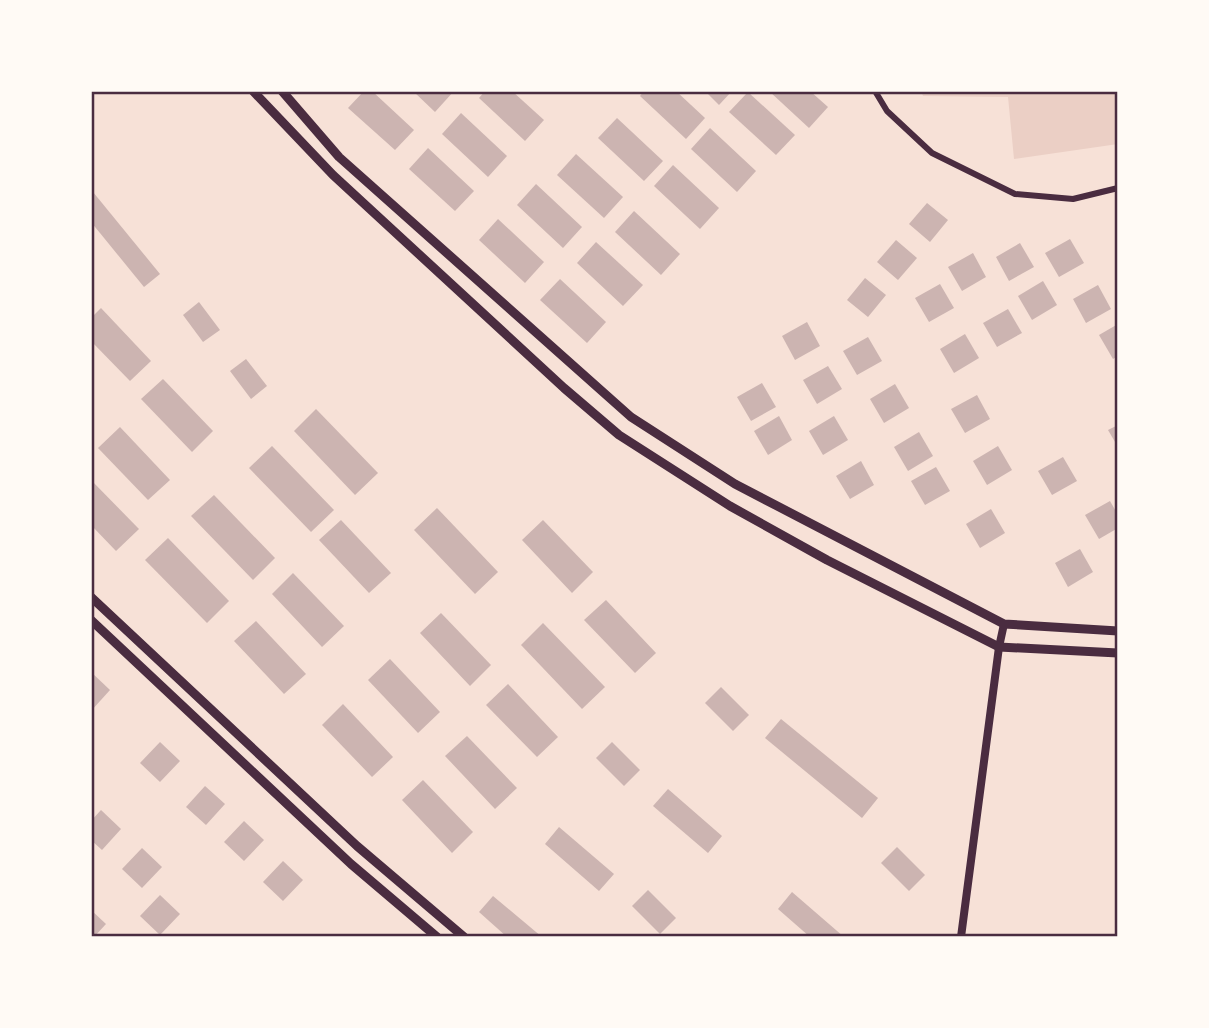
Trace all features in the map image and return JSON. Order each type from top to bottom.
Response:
[{"type":"main road","points":[[253,91],[334,175],[564,388],[620,435],[730,506],[827,560],[999,647],[1118,653]]},
{"type":"main road","points":[[282,91],[339,157],[631,417],[735,484],[1004,624],[1118,631]]},
{"type":"main road","points":[[91,597],[357,846],[464,937]]},
{"type":"main road","points":[[91,620],[351,864],[437,937]]},
{"type":"street","points":[[875,91],[887,111],[932,153],[1015,194],[1073,199],[1118,188]]},
{"type":"street","points":[[961,937],[1004,624]]},
{"type":"shaded area","points":[[921,91],[1118,91],[1118,144],[1014,159],[1008,97],[923,96]]},
{"type":"building","points":[[364,91],[372,91],[414,130],[395,150],[348,108]]},
{"type":"building","points":[[413,91],[454,91],[435,112]]},
{"type":"building","points":[[485,91],[512,91],[544,120],[525,141],[479,98]]},
{"type":"building","points":[[644,91],[676,91],[705,118],[686,139],[640,96]]},
{"type":"building","points":[[705,91],[732,91],[719,105]]},
{"type":"building","points":[[769,91],[810,91],[828,107],[809,128]]},
{"type":"building","points":[[748,92],[795,135],[776,155],[729,112]]},
{"type":"building","points":[[461,113],[507,156],[488,177],[442,134]]},
{"type":"building","points":[[617,118],[663,161],[644,181],[598,138]]},
{"type":"building","points":[[710,128],[756,171],[737,192],[691,149]]},
{"type":"building","points":[[428,148],[474,191],[455,211],[409,169]]},
{"type":"building","points":[[576,154],[623,197],[604,218],[557,175]]},
{"type":"building","points":[[673,165],[719,208],[700,229],[654,186]]},
{"type":"building","points":[[536,184],[582,227],[563,248],[517,205]]},
{"type":"building","points":[[93,192],[160,274],[144,287],[91,222]]},
{"type":"building","points":[[927,203],[948,220],[930,242],[909,224]]},
{"type":"building","points":[[634,211],[680,254],[661,275],[615,232]]},
{"type":"building","points":[[498,219],[544,262],[525,283],[479,240]]},
{"type":"building","points":[[1070,239],[1084,263],[1059,277],[1045,253]]},
{"type":"building","points":[[896,240],[917,258],[898,280],[877,262]]},
{"type":"building","points":[[596,242],[643,285],[623,306],[577,263]]},
{"type":"building","points":[[1020,243],[1034,267],[1009,281],[996,257]]},
{"type":"building","points":[[973,253],[986,277],[962,291],[948,267]]},
{"type":"building","points":[[865,278],[886,295],[868,317],[847,300]]},
{"type":"building","points":[[560,279],[606,322],[587,343],[540,300]]},
{"type":"building","points":[[1043,281],[1057,305],[1032,320],[1018,296]]},
{"type":"building","points":[[940,284],[954,308],[929,322],[915,298]]},
{"type":"building","points":[[1098,285],[1111,309],[1086,323],[1073,299]]},
{"type":"building","points":[[199,302],[220,330],[203,342],[183,315]]},
{"type":"building","points":[[101,308],[151,361],[130,381],[91,341],[91,318]]},
{"type":"building","points":[[1008,309],[1022,333],[997,347],[983,323]]},
{"type":"building","points":[[807,322],[820,346],[795,360],[782,336]]},
{"type":"building","points":[[1118,324],[1118,356],[1113,359],[1099,335]]},
{"type":"building","points":[[965,334],[979,358],[954,373],[940,349]]},
{"type":"building","points":[[868,337],[882,361],[857,375],[843,351]]},
{"type":"building","points":[[246,359],[267,386],[251,399],[230,371]]},
{"type":"building","points":[[828,366],[842,389],[817,404],[803,380]]},
{"type":"building","points":[[163,379],[213,431],[192,452],[141,399]]},
{"type":"building","points":[[762,383],[776,407],[751,421],[737,397]]},
{"type":"building","points":[[895,384],[909,408],[884,423],[870,399]]},
{"type":"building","points":[[977,395],[990,419],[965,433],[951,409]]},
{"type":"building","points":[[316,409],[378,473],[355,495],[294,431]]},
{"type":"building","points":[[779,416],[792,440],[768,455],[754,431]]},
{"type":"building","points":[[834,416],[848,440],[823,455],[809,431]]},
{"type":"building","points":[[1118,425],[1118,447],[1108,430]]},
{"type":"building","points":[[120,427],[170,480],[148,500],[98,448]]},
{"type":"building","points":[[919,432],[933,456],[908,471],[894,447]]},
{"type":"building","points":[[272,446],[334,510],[311,532],[249,468]]},
{"type":"building","points":[[998,446],[1012,470],[987,485],[973,461]]},
{"type":"building","points":[[1063,457],[1077,481],[1052,495],[1038,471]]},
{"type":"building","points":[[861,461],[874,485],[850,499],[836,476]]},
{"type":"building","points":[[936,467],[950,491],[925,505],[911,481]]},
{"type":"building","points":[[91,480],[139,529],[116,551],[91,525]]},
{"type":"building","points":[[214,495],[275,558],[253,580],[191,516]]},
{"type":"building","points":[[1110,501],[1118,515],[1118,528],[1099,539],[1085,515]]},
{"type":"building","points":[[437,508],[498,572],[475,594],[414,530]]},
{"type":"building","points":[[991,509],[1005,533],[980,548],[966,524]]},
{"type":"building","points":[[341,520],[391,573],[369,593],[319,540]]},
{"type":"building","points":[[543,520],[593,572],[572,593],[522,540]]},
{"type":"building","points":[[168,538],[229,601],[207,623],[145,560]]},
{"type":"building","points":[[1080,549],[1093,572],[1068,587],[1055,563]]},
{"type":"building","points":[[293,573],[344,626],[322,647],[272,594]]},
{"type":"building","points":[[606,600],[656,653],[635,673],[584,620]]},
{"type":"building","points":[[441,613],[491,665],[470,686],[420,633]]},
{"type":"building","points":[[256,621],[306,674],[284,694],[234,641]]},
{"type":"building","points":[[543,623],[605,687],[582,709],[521,645]]},
{"type":"building","points":[[390,659],[440,712],[418,733],[368,680]]},
{"type":"building","points":[[91,672],[110,690],[91,711]]},
{"type":"building","points":[[508,684],[558,737],[537,757],[486,705]]},
{"type":"building","points":[[721,687],[749,715],[733,731],[705,703]]},
{"type":"building","points":[[343,704],[393,757],[372,777],[322,725]]},
{"type":"building","points":[[781,719],[878,798],[862,818],[765,738]]},
{"type":"building","points":[[467,736],[517,788],[495,809],[445,756]]},
{"type":"building","points":[[160,742],[180,761],[160,782],[140,763]]},
{"type":"building","points":[[612,742],[640,770],[624,786],[596,758]]},
{"type":"building","points":[[423,780],[473,832],[452,853],[402,800]]},
{"type":"building","points":[[205,786],[225,804],[206,825],[186,807]]},
{"type":"building","points":[[668,789],[722,836],[708,853],[653,806]]},
{"type":"building","points":[[101,810],[121,829],[102,850],[91,840],[91,821]]},
{"type":"building","points":[[244,821],[264,840],[244,861],[224,842]]},
{"type":"building","points":[[559,827],[614,874],[599,891],[545,844]]},
{"type":"building","points":[[897,847],[925,875],[909,891],[881,863]]},
{"type":"building","points":[[142,848],[162,867],[142,888],[122,869]]},
{"type":"building","points":[[283,861],[303,880],[283,901],[263,882]]},
{"type":"building","points":[[648,890],[676,918],[660,934],[632,906]]},
{"type":"building","points":[[792,892],[844,937],[810,937],[778,909]]},
{"type":"building","points":[[160,895],[180,914],[160,935],[140,916]]},
{"type":"building","points":[[493,896],[542,937],[507,937],[479,912]]},
{"type":"building","points":[[91,910],[106,924],[94,937],[91,937]]}]
